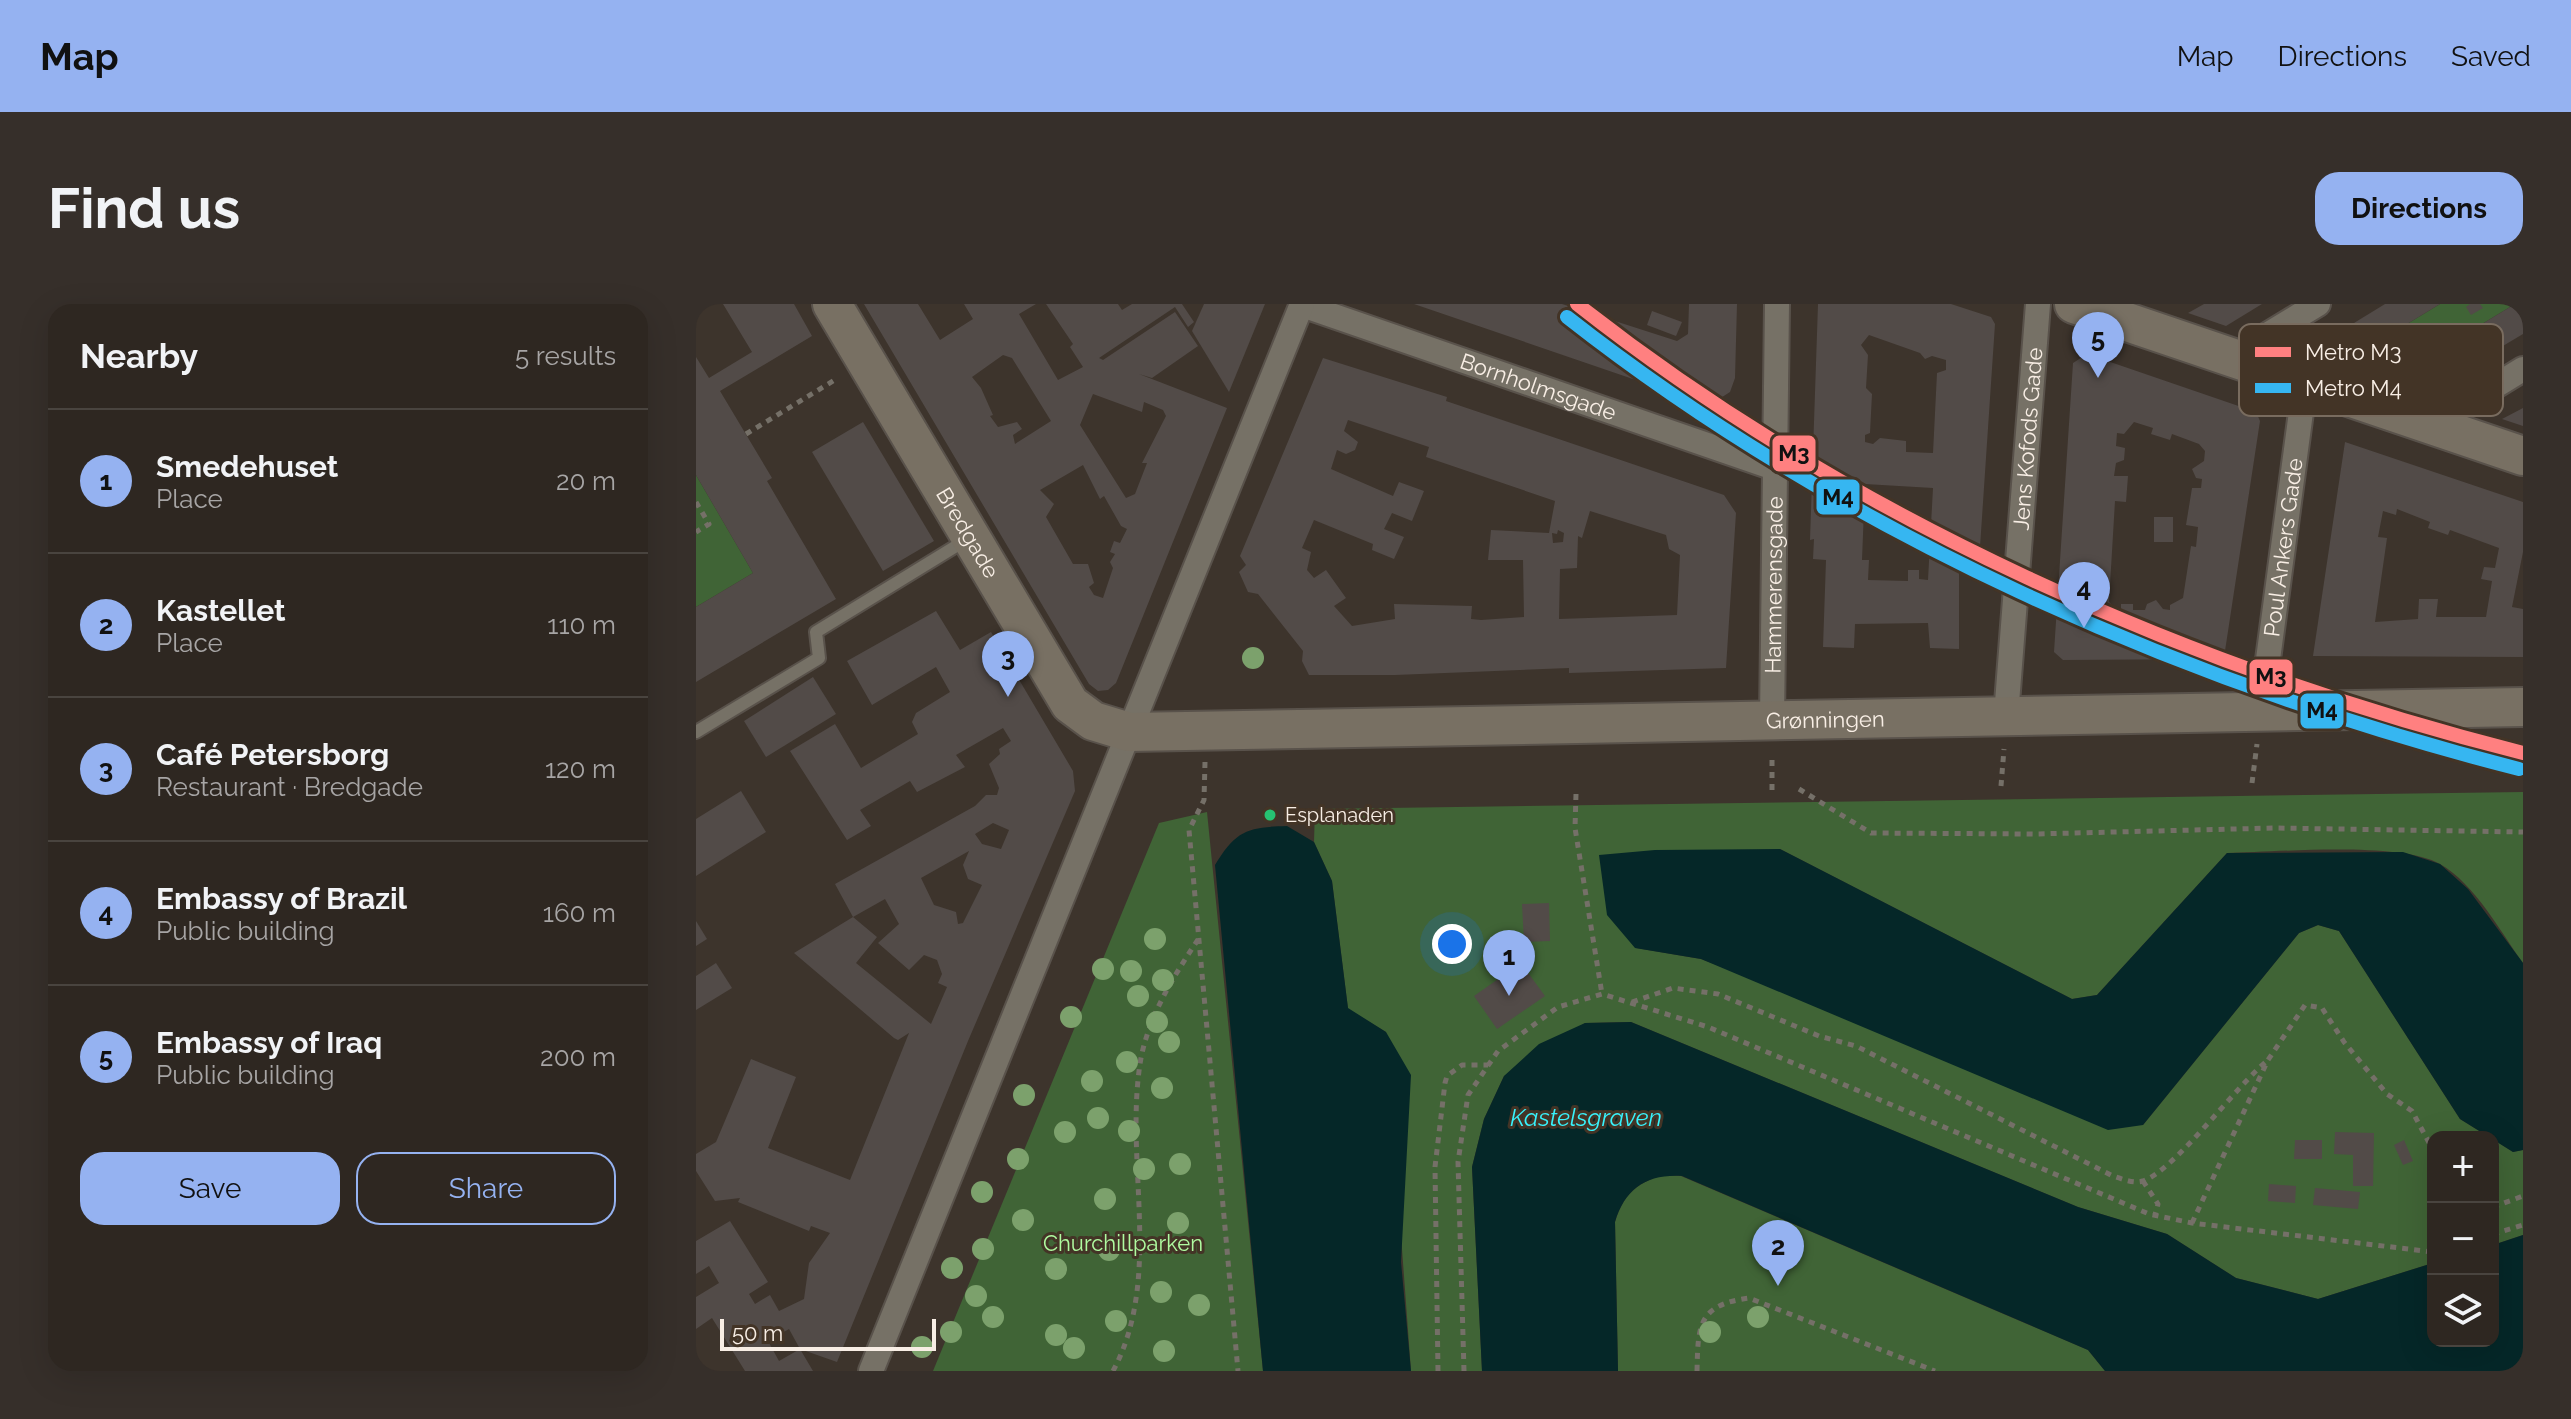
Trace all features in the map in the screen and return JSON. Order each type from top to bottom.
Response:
[{"type":"main road","name":"Bredgade","points":[[832,304],[1070,704],[1093,721],[1129,732]]},
{"type":"main road","points":[[2074,304],[2239,360]]},
{"type":"main road","points":[[2405,416],[2523,456]]},
{"type":"main road","name":"Grønningen","points":[[1129,732],[2523,707]]},
{"type":"street","name":"Hammerensgade","points":[[1772,721],[1777,304]]},
{"type":"street","name":"Jens Kofods Gade","points":[[2006,716],[2038,304]]},
{"type":"street","points":[[2285,324],[2318,304]]},
{"type":"street","name":"Bornholmsgade","points":[[1302,305],[1774,468]]},
{"type":"street","points":[[880,1368],[1129,732],[1302,305]]},
{"type":"street","points":[[2503,381],[2523,369]]},
{"type":"street","name":"Poul Ankers Gade","points":[[2261,712],[2300,416]]},
{"type":"street","points":[[2432,425],[2447,416]]},
{"type":"lane","points":[[696,732],[819,658],[816,632],[971,537]]},
{"type":"path","points":[[746,434],[866,361]]},
{"type":"path","points":[[696,502],[709,524],[696,532]]},
{"type":"path","points":[[1206,731],[1204,800],[1189,830],[1238,1371]]},
{"type":"path","points":[[1799,789],[1871,833],[2035,834],[2275,828],[2523,832]]},
{"type":"path","points":[[1576,794],[1575,828],[1602,994]]},
{"type":"path","points":[[1113,1371],[1136,1299],[1136,1104],[1142,1056],[1161,996],[1199,937]]},
{"type":"path","points":[[1631,1003],[1673,988],[1718,994],[1745,1003],[1819,1036],[1856,1046],[2113,1176],[2134,1183],[2143,1181],[2174,1158],[2249,1076],[2268,1060]]},
{"type":"path","points":[[1464,1371],[1458,1162],[1468,1095],[1498,1051],[1558,1007],[1602,994],[1708,1027],[2105,1198],[2155,1215],[2192,1223],[2427,1251]]},
{"type":"path","points":[[2192,1223],[2268,1060],[2305,1005],[2322,1008],[2344,1042],[2387,1094],[2412,1111],[2427,1139]]},
{"type":"path","points":[[1438,1371],[1435,1167],[1445,1083],[1447,1076],[1462,1065],[1488,1065]]},
{"type":"path","points":[[2143,1181],[2158,1204],[2155,1215]]},
{"type":"path","points":[[2499,1205],[2523,1196]]},
{"type":"path","points":[[2499,1232],[2523,1225]]},
{"type":"path","points":[[1697,1371],[1697,1334],[1705,1314],[1726,1301],[1749,1298],[1935,1371]]},
{"type":"green space","points":[[2440,304],[2515,304],[2482,324],[2407,324]]},
{"type":"green space","points":[[696,475],[753,573],[696,607]]},
{"type":"green space","points":[[2523,792],[2523,963],[2476,896],[2440,864],[2397,852],[2368,850],[2227,853],[2097,995],[2072,999],[1780,849],[1636,948],[1701,959],[2143,1125],[2299,933],[2318,925],[2339,931],[2460,1119],[2479,1131],[2427,1131],[2427,1265],[2318,1299],[2236,1278],[2167,1234],[2078,1207],[1631,1022],[1585,1023],[1504,1076],[1484,1119],[1472,1167],[1482,1371],[1411,1371],[1386,1032],[1348,1009],[1332,881],[1314,842],[1315,809]]},
{"type":"green space","name":"Churchillparken","points":[[1207,812],[1263,1371],[933,1371],[1159,823]]},
{"type":"green space","points":[[2499,1143],[2513,1152],[2523,1150],[2523,1235],[2499,1243]]},
{"type":"green space","points":[[1663,1175],[1681,1176],[2088,1350],[2105,1371],[1618,1371],[1615,1222],[1622,1204],[1632,1191]]},
{"type":"water","points":[[1287,826],[1314,842],[1332,881],[1348,1008],[1386,1032],[1411,1075],[1401,1262],[1411,1371],[1263,1371],[1215,865],[1230,844],[1244,833]]},
{"type":"water","points":[[1780,849],[2072,999],[2097,995],[2227,853],[2403,852],[2440,864],[2468,889],[2523,963],[2523,1150],[2513,1152],[2499,1143],[2499,1131],[2479,1131],[2460,1119],[2339,931],[2318,925],[2299,933],[2143,1125],[2108,1130],[1701,959],[1635,948],[1607,915],[1599,855],[1655,850]]},
{"type":"water","name":"Kastelsgraven","points":[[1631,1022],[2078,1207],[2167,1234],[2236,1278],[2318,1299],[2427,1265],[2427,1347],[2499,1347],[2499,1243],[2523,1235],[2523,1365],[2505,1371],[2105,1371],[2088,1350],[1682,1176],[1669,1176],[1648,1181],[1631,1192],[1615,1222],[1618,1371],[1482,1371],[1472,1167],[1484,1119],[1504,1076],[1539,1044],[1585,1023]]},
{"type":"building","points":[[723,304],[794,304],[812,336],[720,391],[772,478],[767,481],[836,599],[696,682],[696,607],[753,573],[696,475],[696,357],[709,378],[752,352]]},
{"type":"building","points":[[864,304],[918,304],[940,340],[973,319],[964,304],[1036,304],[1019,314],[1058,380],[1083,367],[1070,347],[1073,344],[1046,304],[1118,304],[1122,310],[1132,304],[1182,304],[1194,322],[1188,327],[1175,307],[1099,358],[1103,360],[1175,312],[1198,346],[1152,378],[1139,374],[1227,408],[1116,683],[1108,690],[1098,691],[1089,684]],"holes":[[[1003,355],[1012,358],[1051,421],[1015,444],[1013,435],[1022,429],[1017,422],[998,427],[990,416],[993,415],[981,388],[972,377]],[[1093,394],[1142,412],[1144,402],[1163,410],[1166,416],[1142,463],[1147,463],[1135,494],[1126,498],[1080,425]],[[1083,465],[1100,499],[1104,496],[1121,526],[1127,529],[1120,543],[1114,541],[1110,552],[1115,554],[1110,562],[1113,568],[1103,598],[1094,595],[1089,587],[1094,583],[1088,564],[1073,564],[1046,517],[1054,504],[1040,490]]]},
{"type":"building","points":[[1204,304],[1265,304],[1229,392],[1192,331]]},
{"type":"building","points":[[1414,304],[1562,304],[1677,341],[1688,334],[1689,304],[1737,304],[1735,378],[1730,392],[1703,403]]},
{"type":"building","points":[[1818,304],[1951,304],[1991,317],[1995,324],[1979,562],[1959,561],[1959,649],[1930,648],[1928,623],[1855,624],[1854,648],[1823,647],[1826,560],[1813,559],[1814,539],[1810,540]],"holes":[[[1869,335],[1920,353],[1925,359],[1932,356],[1946,360],[1946,370],[1937,373],[1933,453],[1906,452],[1906,441],[1880,438],[1873,444],[1865,442],[1865,435],[1870,433],[1872,394],[1866,388],[1868,355],[1861,345]],[[1865,484],[1933,488],[1928,580],[1919,579],[1919,570],[1908,570],[1908,581],[1868,580],[1869,560],[1862,560]]]},
{"type":"building","points":[[2204,304],[2262,304],[2226,326],[2188,313]]},
{"type":"building","points":[[2385,304],[2440,304],[2407,324],[2352,324]]},
{"type":"building","points":[[2480,304],[2483,308],[2471,315],[2466,307]]},
{"type":"building","points":[[2515,304],[2523,304],[2523,334],[2503,346],[2503,324],[2482,324]]},
{"type":"building","points":[[1652,311],[1682,322],[1676,336],[1647,325]]},
{"type":"building","points":[[2087,354],[2239,406],[2239,416],[2258,416],[2260,421],[2225,651],[2216,659],[2063,660],[2054,652],[2073,363]],"holes":[[[2134,422],[2153,428],[2151,434],[2170,440],[2172,434],[2199,444],[2205,451],[2204,461],[2192,469],[2196,478],[2202,479],[2201,488],[2192,488],[2186,525],[2198,527],[2196,547],[2191,546],[2183,598],[2170,605],[2170,610],[2163,609],[2156,600],[2147,604],[2145,610],[2133,610],[2133,604],[2121,604],[2118,611],[2109,602],[2115,501],[2126,502],[2128,476],[2114,476],[2116,463],[2124,460],[2125,448],[2116,446],[2117,433],[2124,434]]]},
{"type":"building","points":[[1323,358],[1447,397],[1446,401],[1724,495],[1736,513],[1726,668],[1569,673],[1569,668],[1309,675],[1302,661],[1303,651],[1258,594],[1248,592],[1239,572],[1246,565],[1240,556]],"holes":[[[1348,420],[1429,447],[1426,457],[1555,501],[1549,533],[1491,530],[1488,560],[1523,560],[1524,617],[1481,620],[1471,619],[1472,606],[1394,604],[1395,619],[1352,626],[1334,606],[1346,598],[1326,570],[1314,578],[1307,570],[1311,552],[1302,548],[1314,520],[1373,544],[1372,550],[1394,559],[1404,537],[1384,529],[1392,513],[1412,521],[1424,491],[1399,482],[1393,496],[1331,469],[1337,450],[1346,454],[1355,450],[1358,442],[1344,431]],[[1590,511],[1666,535],[1669,549],[1680,555],[1677,615],[1559,619],[1560,569],[1577,568],[1578,536],[1582,538]],[[1558,530],[1564,533],[1563,542],[1553,543],[1552,533],[1557,534]]]},
{"type":"building","points":[[2523,408],[2523,426],[2502,419]]},
{"type":"building","points":[[863,422],[934,541],[883,571],[812,452]]},
{"type":"building","points":[[2345,442],[2523,502],[2523,552],[2512,607],[2523,609],[2523,657],[2313,656]],"holes":[[[2397,509],[2430,522],[2428,528],[2448,535],[2450,530],[2499,548],[2495,568],[2484,567],[2481,579],[2492,581],[2486,617],[2436,617],[2438,599],[2419,599],[2418,619],[2375,622],[2387,538],[2378,537],[2383,511],[2396,515]]]},
{"type":"building","points":[[2154,517],[2173,517],[2173,542],[2154,542]]},
{"type":"building","points":[[936,611],[960,650],[991,632],[1073,771],[1075,791],[968,1041],[837,1362],[800,1349],[813,1371],[745,1371],[712,1318],[696,1329],[696,1297],[719,1283],[709,1266],[696,1274],[696,1241],[730,1221],[768,1282],[749,1294],[755,1304],[770,1295],[779,1311],[804,1299],[809,1263],[830,1233],[811,1226],[809,1231],[738,1202],[740,1198],[715,1201],[696,1171],[696,1154],[716,1142],[751,1059],[796,1077],[768,1148],[850,1180],[909,1033],[898,1040],[894,1038],[794,953],[853,917],[835,884],[975,806],[986,795],[997,795],[999,788],[989,764],[1000,754],[999,749],[1011,741],[1003,728],[956,755],[965,767],[917,792],[910,781],[860,810],[871,826],[847,840],[790,751],[835,724],[861,768],[918,734],[912,722],[916,713],[950,692],[936,667],[872,705],[847,661]],"holes":[[[993,823],[1009,830],[1001,849],[982,844],[975,834]],[[969,851],[963,865],[968,879],[982,885],[963,923],[958,924],[956,912],[934,905],[921,878]],[[885,899],[899,924],[878,943],[909,970],[924,955],[937,960],[942,974],[938,983],[947,987],[931,1024],[856,963],[877,937],[853,917]],[[789,1329],[800,1349],[779,1361],[768,1341]]]},
{"type":"building","points":[[813,677],[836,714],[766,757],[744,721]]},
{"type":"building","points":[[741,791],[766,832],[696,876],[696,819]]},
{"type":"building","points":[[1549,903],[1550,941],[1524,942],[1522,904]]},
{"type":"building","points":[[696,921],[707,939],[696,946]]},
{"type":"building","points":[[716,963],[732,988],[696,1010],[696,976]]},
{"type":"building","points":[[1521,963],[1545,996],[1497,1029],[1474,996]]},
{"type":"building","points":[[2335,1132],[2374,1133],[2373,1186],[2353,1186],[2353,1155],[2334,1154]]},
{"type":"building","points":[[2295,1140],[2322,1140],[2322,1159],[2294,1159]]},
{"type":"building","points":[[2404,1140],[2413,1161],[2403,1165],[2394,1145]]},
{"type":"building","points":[[2269,1184],[2296,1186],[2295,1203],[2268,1201]]},
{"type":"building","points":[[2315,1188],[2360,1192],[2358,1209],[2313,1205]]},
{"type":"metro line","name":"M3","points":[[1577,304],[1682,382],[1793,453],[1908,518],[2026,577],[2148,630],[2272,677],[2397,718],[2523,753]]},
{"type":"metro line","name":"M4","points":[[1567,317],[1673,395],[1784,467],[1900,532],[2019,592],[2142,645],[2266,692],[2392,734],[2519,769]]},
{"type":"place","name":"Embassy of Iraq","points":[[2098,378]]},
{"type":"place","name":"Embassy of Brazil","points":[[2084,628]]},
{"type":"place","name":"Café Petersborg","points":[[1008,697]]},
{"type":"place","name":"Esplanaden","points":[[1270,815]]},
{"type":"place","name":"Smedehuset","points":[[1509,996]]},
{"type":"place","name":"Kastellet","points":[[1778,1286]]}]
